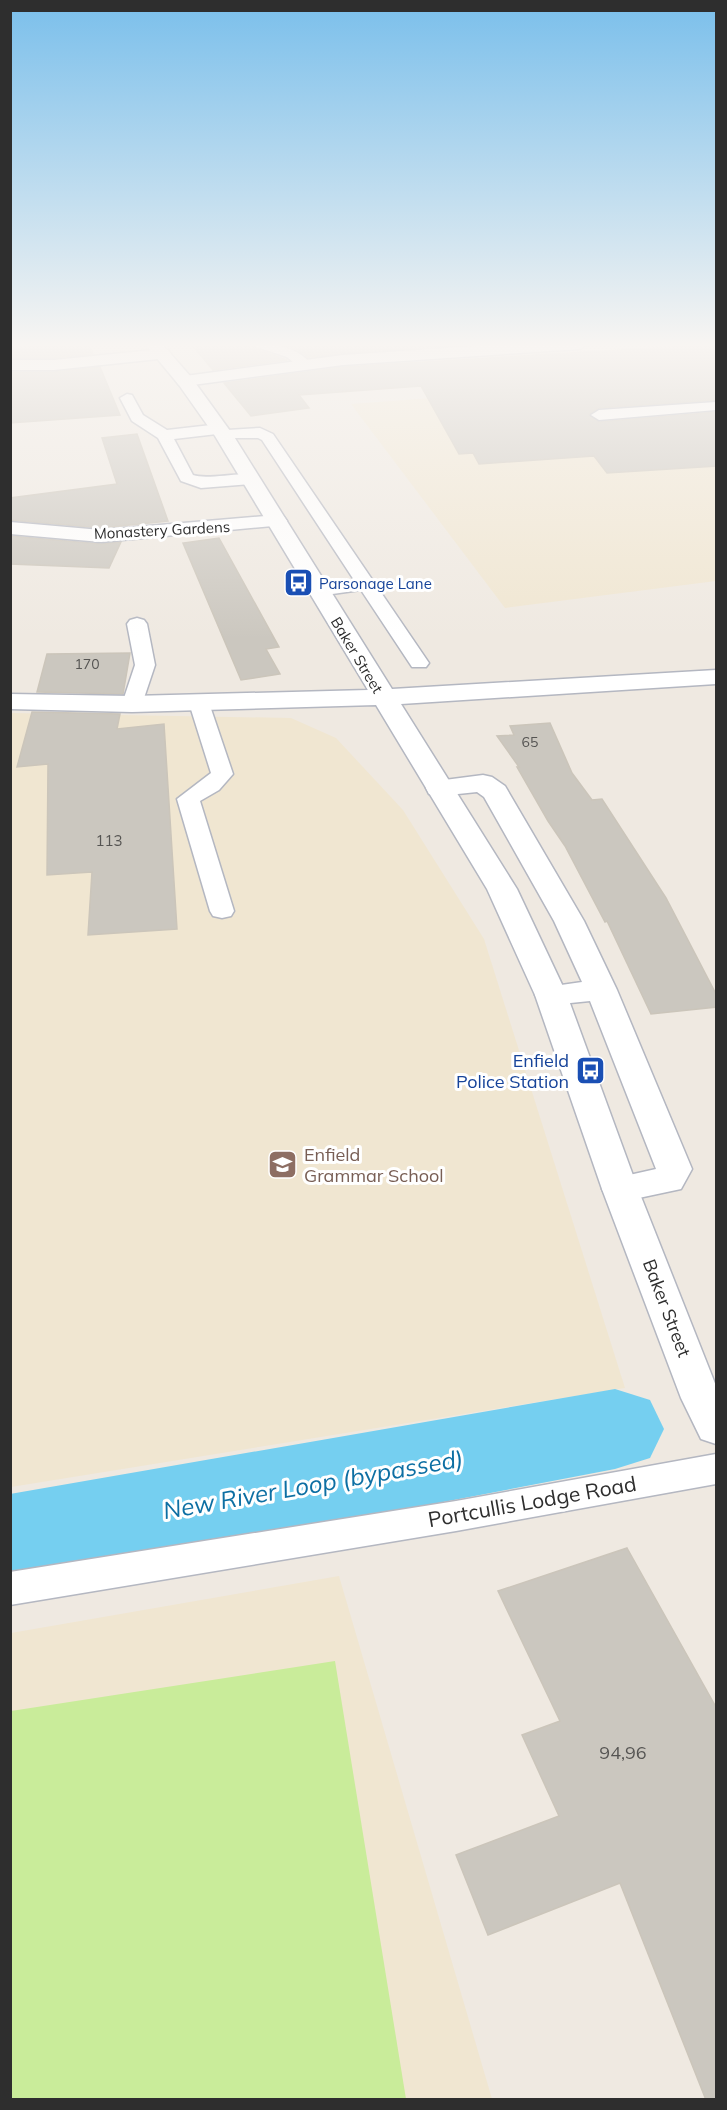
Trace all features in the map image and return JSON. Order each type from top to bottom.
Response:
[{"type":"street","name":"Baker Street","points":[[228,442],[502,889],[551,994],[620,1189],[711,1406]]},
{"type":"street","name":"Monastery Gardens","points":[[10,528],[101,536],[277,521]]},
{"type":"street","points":[[10,702],[132,704],[384,698],[717,677]]},
{"type":"street","points":[[439,788],[483,783],[495,792],[568,921],[601,990],[674,1169],[668,1180],[620,1189]]},
{"type":"street","points":[[551,994],[601,990]]},
{"type":"lane","points":[[168,442],[187,478],[193,482],[216,483],[251,479]]},
{"type":"lane","points":[[272,442],[419,663]]},
{"type":"lane","points":[[318,590],[366,584]]},
{"type":"lane","points":[[132,704],[145,665],[137,624]]},
{"type":"lane","points":[[199,703],[222,774],[188,799],[222,911]]},
{"type":"lane","name":"Portcullis Lodge Road","points":[[10,1589],[456,1516],[717,1469]]},
{"type":"shaded area","points":[[380,442],[716,442],[716,581],[505,608]]},
{"type":"shaded area","name":"Enfield Grammar School","points":[[11,713],[291,718],[336,738],[403,810],[484,939],[625,1388],[11,1487]]},
{"type":"shaded area","points":[[339,1576],[492,2099],[11,2100],[11,1633]]},
{"type":"green space","points":[[335,1661],[406,2099],[11,2099],[11,1711]]},
{"type":"building","points":[[103,442],[140,442],[168,521],[101,528],[10,520],[10,498],[117,484]]},
{"type":"building","points":[[453,442],[717,442],[717,466],[607,473],[594,456],[479,464],[473,453],[459,454]]},
{"type":"building","points":[[10,536],[101,544],[121,542],[109,568],[10,564]]},
{"type":"building","points":[[219,538],[279,647],[266,649],[280,674],[241,680],[183,543]]},
{"type":"building","points":[[130,653],[123,694],[37,692],[47,654]]},
{"type":"building","points":[[32,712],[120,714],[117,729],[164,724],[177,929],[88,935],[92,872],[47,875],[48,764],[17,767]]},
{"type":"building","points":[[550,723],[572,773],[592,800],[602,799],[666,898],[717,996],[717,1007],[651,1014],[607,921],[605,922],[565,846],[517,767],[519,767],[497,736],[514,735],[510,726]]},
{"type":"building","points":[[627,1548],[717,1709],[717,2100],[706,2100],[620,1883],[488,1935],[456,1855],[559,1816],[522,1735],[560,1721],[498,1591]]},
{"type":"waterway","name":"New River Loop (bypassed)","points":[[10,1540],[615,1429]]},
{"type":"place","name":"Parsonage Lane","points":[[298,583]]},
{"type":"place","name":"Enfield Police Station","points":[[590,1070]]},
{"type":"place","name":"Enfield Grammar School","points":[[283,1164]]}]
